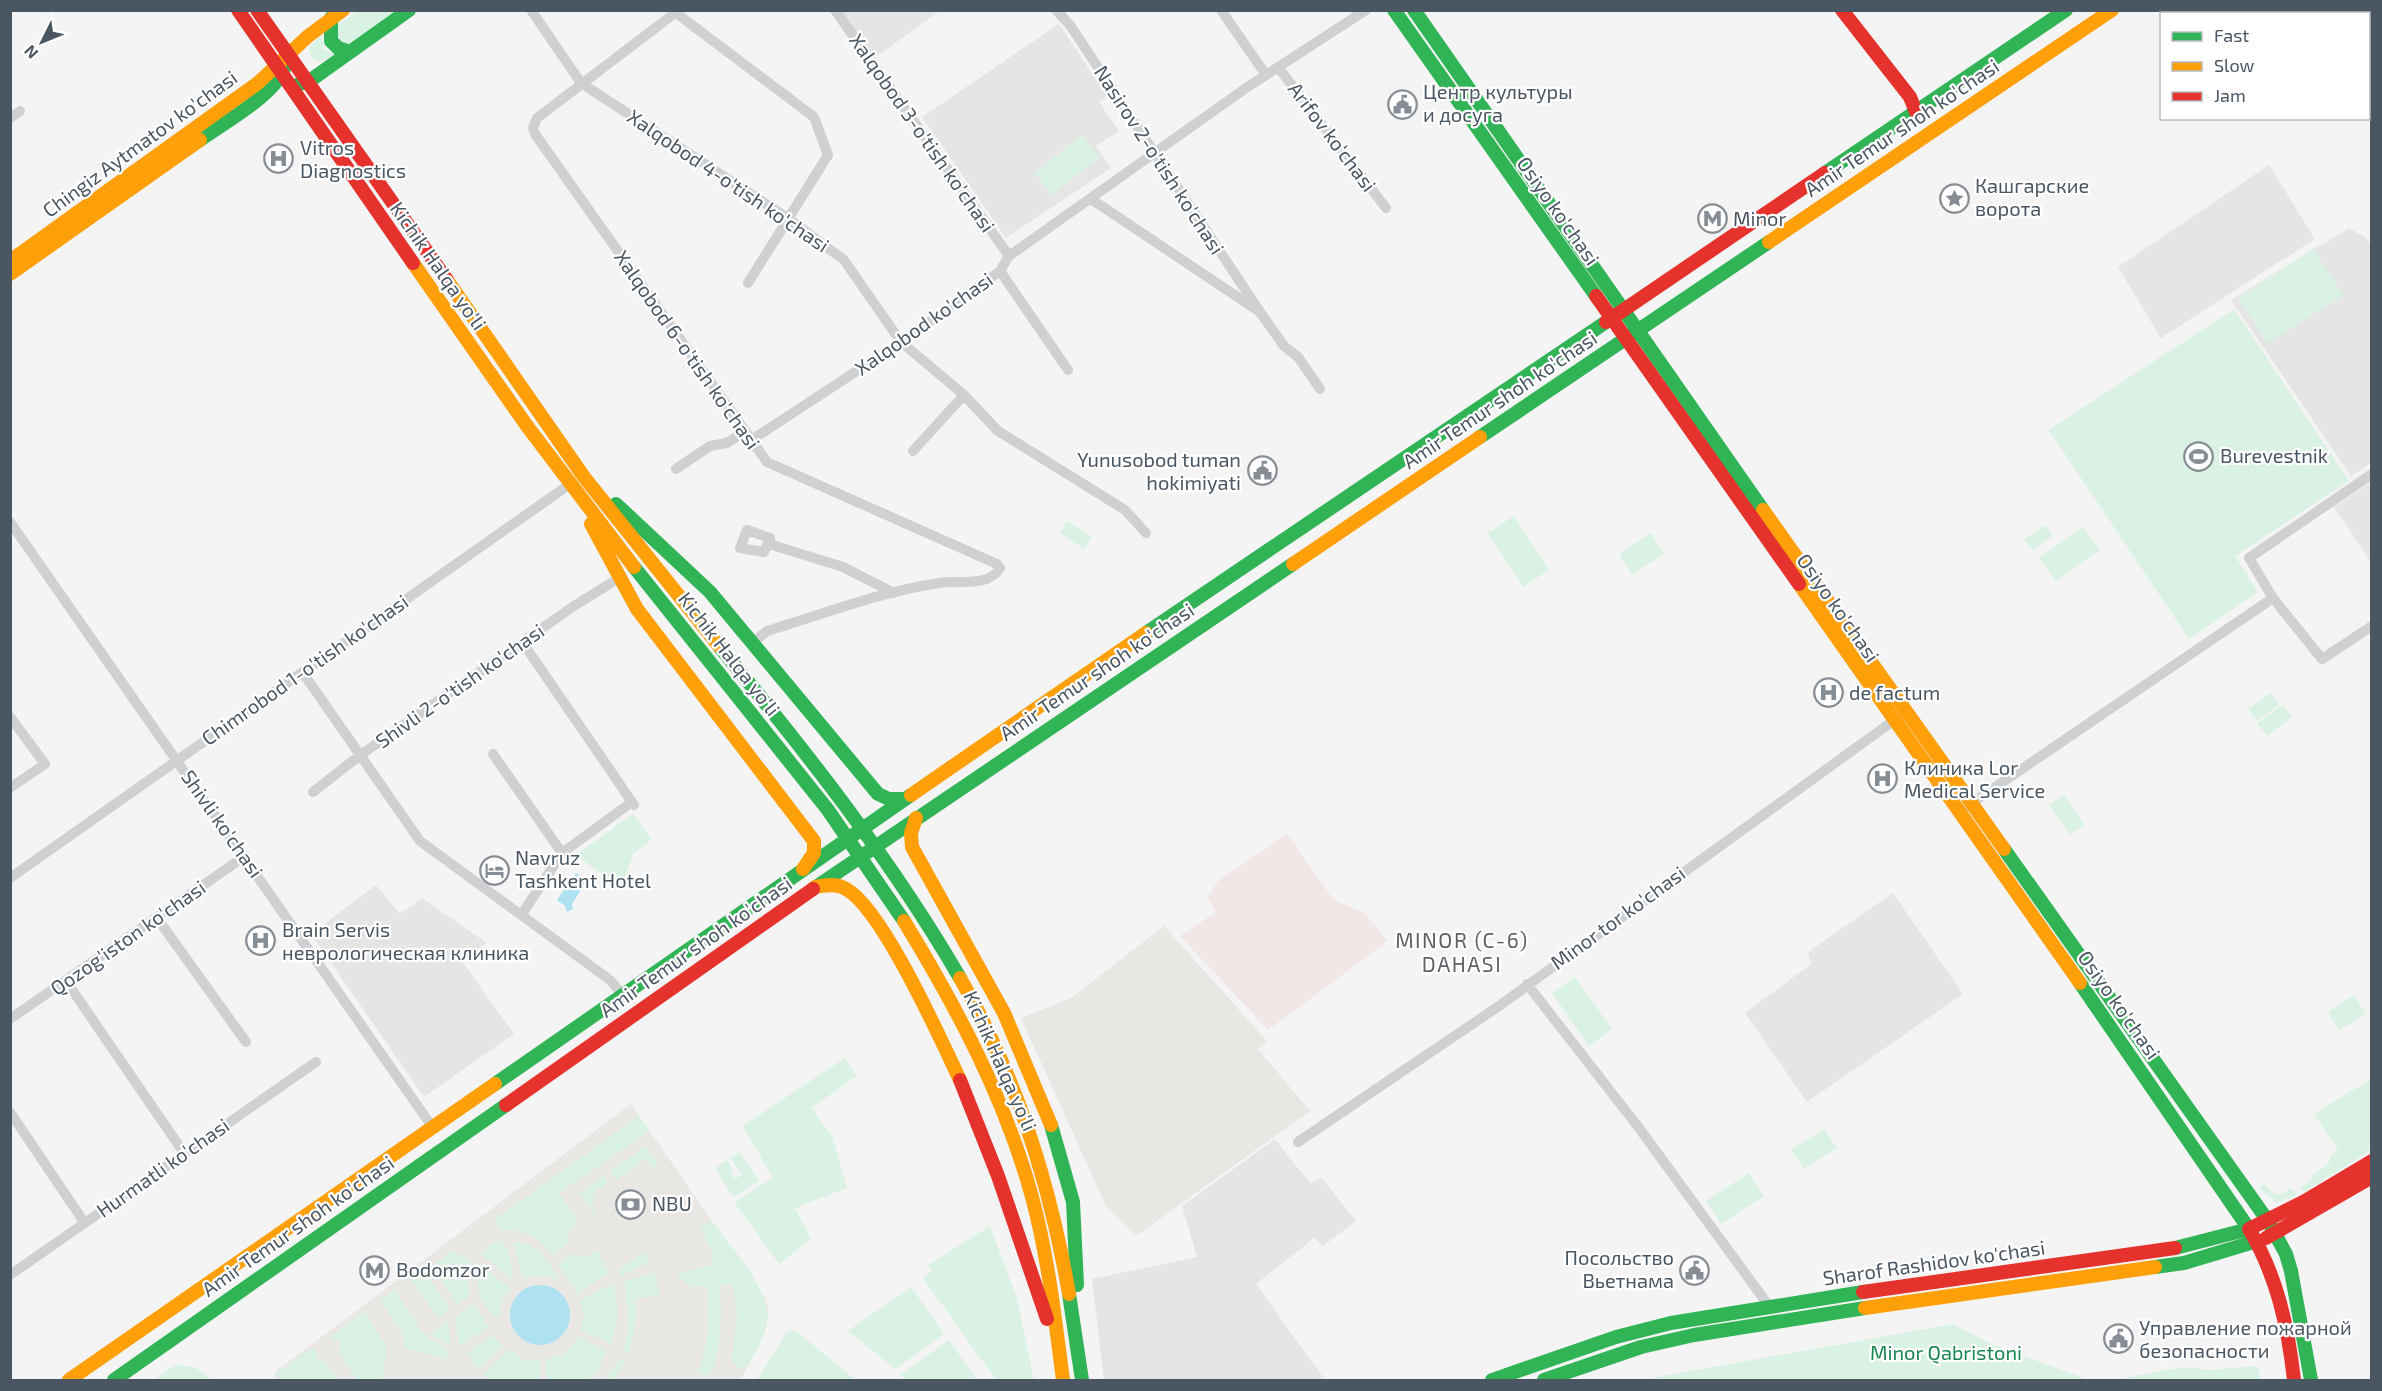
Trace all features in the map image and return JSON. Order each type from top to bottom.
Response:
[{"type":"main road","name":"Kichik Halqa yo'li","points":[[238,10],[398,244],[570,484],[834,820],[925,950],[972,1039],[1010,1131],[1028,1182],[1045,1249],[1063,1380]]},
{"type":"main road","name":"Kichik Halqa yo'li","points":[[256,10],[583,475],[852,816],[904,890],[956,971],[991,1038],[1028,1127],[1042,1171],[1060,1246],[1082,1380]]},
{"type":"main road","points":[[283,76],[308,82],[410,10]]},
{"type":"main road","name":"Osiyo ko'chasi","points":[[1394,10],[2167,1107],[2257,1241],[2268,1263],[2279,1295],[2294,1380]]},
{"type":"main road","points":[[1842,10],[1910,97],[1928,135]]},
{"type":"main road","points":[[2067,10],[2072,23],[2083,30]]},
{"type":"main road","name":"Amir Temur shoh ko'chasi","points":[[69,1380],[1091,670],[2067,10]]},
{"type":"main road","name":"Amir Temur shoh ko'chasi","points":[[114,1380],[815,887],[2112,10]]},
{"type":"main road","name":"Osiyo ko'chasi","points":[[1418,12],[1623,312],[2268,1221],[2286,1254],[2293,1279],[2311,1380]]},
{"type":"main road","name":"Chingiz Aytmatov ko'chasi","points":[[10,274],[267,92],[283,76],[288,54],[337,14]]},
{"type":"main road","points":[[337,14],[328,36],[331,44],[339,50],[350,52]]},
{"type":"main road","name":"Chingiz Aytmatov ko'chasi","points":[[10,261],[258,83],[283,76]]},
{"type":"main road","points":[[1434,438],[1447,446],[1450,457]]},
{"type":"main road","points":[[583,475],[690,571],[862,776],[884,797],[903,799]]},
{"type":"main road","points":[[570,484],[615,582],[801,823],[814,845],[811,860],[803,869]]},
{"type":"main road","points":[[1091,670],[1105,690]]},
{"type":"main road","points":[[755,762],[775,768],[799,760],[815,742],[816,730],[812,719]]},
{"type":"main road","points":[[801,823],[798,815],[799,799],[814,778],[836,768],[848,769],[862,776]]},
{"type":"main road","points":[[916,818],[911,840],[964,937],[1027,1065],[1059,1152],[1070,1191],[1077,1248],[1078,1348]]},
{"type":"main road","points":[[862,904],[885,913],[907,910],[923,896],[929,876]]},
{"type":"main road","points":[[815,887],[840,885],[850,891],[862,904],[905,970],[951,1056],[987,1148],[1060,1356]]},
{"type":"main road","points":[[905,970],[910,949],[924,931],[944,926],[964,937]]},
{"type":"main road","points":[[486,1091],[499,1109]]},
{"type":"main road","name":"Sharof Rashidov ko'chasi","points":[[1492,1380],[1647,1329],[1769,1306],[2188,1246],[2249,1229],[2268,1221],[2372,1161]]},
{"type":"main road","name":"Sharof Rashidov ko'chasi","points":[[1544,1380],[1641,1347],[1694,1335],[1785,1319],[2184,1263],[2275,1234],[2372,1177]]},
{"type":"street","name":"Xalqobod 4-o'tish ko'chasi","points":[[531,10],[581,83],[789,219],[844,260],[901,342],[964,395],[998,431],[1125,510],[1146,533]]},
{"type":"street","name":"Xalqobod 3-o'tish ko'chasi","points":[[835,10],[1009,256]]},
{"type":"street","name":"Nasirov 2-o'tish ko'chasi","points":[[1056,10],[1070,25],[1260,312]]},
{"type":"street","points":[[1061,10],[1070,25]]},
{"type":"street","points":[[1221,10],[1266,75]]},
{"type":"street","name":"Xalqobod ko'chasi","points":[[676,469],[710,446],[747,436],[901,342],[1000,271],[1009,256],[1266,75],[1366,10]]},
{"type":"street","points":[[581,83],[678,12],[816,121],[828,158],[748,284]]},
{"type":"street","name":"Arifov ko‘chasi","points":[[1278,67],[1386,208]]},
{"type":"street","name":"Xalqobod 6-o'tish ko'chasi","points":[[581,83],[537,118],[533,124],[535,134],[767,462],[998,564],[998,572],[985,580],[941,583],[894,593]]},
{"type":"street","points":[[10,118],[20,111]]},
{"type":"street","points":[[1091,199],[1260,312],[1284,346],[1298,357],[1320,389]]},
{"type":"street","points":[[1000,271],[1068,370]]},
{"type":"street","points":[[914,451],[964,395]]},
{"type":"street","points":[[2372,474],[2252,554],[2250,562],[2273,598],[2322,659],[2372,626]]},
{"type":"street","name":"Chimrobod 1-o'tish ko'chasi","points":[[10,878],[176,759],[570,484]]},
{"type":"street","name":"Shivli ko'chasi","points":[[10,522],[433,1128]]},
{"type":"street","points":[[769,544],[843,567],[894,593]]},
{"type":"street","name":"Shivli 2-o'tish ko'chasi","points":[[313,792],[359,756],[574,606],[615,582]]},
{"type":"street","points":[[752,643],[767,631],[894,593]]},
{"type":"street","points":[[1959,813],[2273,598]]},
{"type":"street","points":[[522,644],[633,803],[562,853],[522,914]]},
{"type":"street","points":[[303,672],[420,841],[610,980],[623,995]]},
{"type":"street","name":"Minor tor ko'chasi","points":[[1298,1143],[1455,1037],[1906,712]]},
{"type":"street","points":[[10,717],[45,764],[10,789]]},
{"type":"street","points":[[493,754],[562,853]]},
{"type":"street","name":"Qozog'iston ko'chasi","points":[[10,1019],[245,856]]},
{"type":"street","points":[[157,918],[246,1042]]},
{"type":"street","points":[[66,981],[184,1153]]},
{"type":"street","points":[[1527,984],[1639,1128],[1769,1306]]},
{"type":"street","name":"Hurmatli ko'chasi","points":[[10,1275],[316,1062]]},
{"type":"street","points":[[10,1112],[84,1222]]},
{"type":"shaded area","points":[[841,11],[940,11],[874,58]]},
{"type":"shaded area","points":[[1059,24],[1107,96],[1099,102],[1119,131],[1096,146],[1111,168],[1006,238],[922,117]]},
{"type":"shaded area","points":[[2269,165],[2315,239],[2161,338],[2118,267]]},
{"type":"shaded area","points":[[2349,228],[2366,238],[2372,246],[2371,463],[2351,476],[2231,300]]},
{"type":"shaded area","points":[[2371,482],[2371,562],[2334,507]]},
{"type":"shaded area","points":[[1287,834],[1333,899],[1365,914],[1388,941],[1268,1030],[1180,936],[1216,912],[1207,897],[1218,881]]},
{"type":"shaded area","points":[[376,885],[400,914],[422,898],[487,943],[461,960],[514,1034],[424,1097],[311,934]]},
{"type":"shaded area","points":[[1893,893],[1963,994],[1807,1102],[1745,1013],[1811,964],[1808,952]]},
{"type":"shaded area","points":[[1164,926],[1267,1041],[1258,1049],[1310,1111],[1136,1236],[1106,1206],[1021,1018],[1071,998]]},
{"type":"shaded area","points":[[631,1104],[764,1296],[768,1310],[767,1324],[760,1344],[740,1380],[275,1380],[275,1372]]},
{"type":"shaded area","points":[[1275,1139],[1310,1183],[1322,1178],[1356,1221],[1323,1246],[1314,1238],[1256,1284],[1325,1380],[1104,1380],[1092,1279],[1197,1257],[1182,1206]]},
{"type":"green space","points":[[358,11],[397,11],[350,44],[340,42],[334,33],[338,25]]},
{"type":"green space","points":[[322,35],[324,49],[335,54],[320,62],[311,58],[309,47]]},
{"type":"green space","points":[[1082,135],[1099,157],[1052,195],[1035,173]]},
{"type":"green space","points":[[2313,249],[2343,295],[2268,343],[2238,298]]},
{"type":"green space","name":"Burevestnik","points":[[2234,309],[2349,481],[2235,556],[2258,592],[2189,639],[2049,430]]},
{"type":"green space","points":[[1514,516],[1549,570],[1523,587],[1488,533]]},
{"type":"green space","points":[[1067,521],[1092,537],[1084,549],[1060,533]]},
{"type":"green space","points":[[2046,525],[2053,536],[2032,550],[2024,540]]},
{"type":"green space","points":[[2083,527],[2100,550],[2056,581],[2039,558]]},
{"type":"green space","points":[[1651,533],[1664,554],[1632,575],[1619,554]]},
{"type":"green space","points":[[2270,693],[2279,705],[2257,721],[2248,709]]},
{"type":"green space","points":[[2283,705],[2292,717],[2267,736],[2257,723]]},
{"type":"green space","points":[[2064,795],[2085,825],[2070,835],[2049,805]]},
{"type":"green space","points":[[633,814],[652,839],[633,854],[622,889],[576,855]]},
{"type":"green space","points":[[1575,977],[1612,1029],[1589,1046],[1552,993]]},
{"type":"green space","points":[[2354,995],[2366,1014],[2339,1030],[2328,1012]]},
{"type":"green space","points":[[845,1058],[857,1076],[811,1108],[832,1136],[847,1188],[795,1208],[811,1239],[779,1264],[734,1202],[773,1178],[743,1126]]},
{"type":"green space","points":[[2371,1079],[2371,1150],[2304,1192],[2301,1187],[2311,1180],[2312,1175],[2329,1163],[2331,1155],[2338,1150],[2314,1114]]},
{"type":"green space","points":[[639,1116],[650,1131],[559,1193],[578,1221],[569,1231],[568,1244],[552,1255],[536,1238],[515,1230],[499,1229],[494,1220]]},
{"type":"green space","points":[[1824,1129],[1837,1148],[1804,1169],[1791,1150]]},
{"type":"green space","points":[[645,1147],[658,1165],[653,1168],[646,1158],[616,1180],[610,1172]]},
{"type":"green space","points":[[740,1152],[759,1181],[733,1197],[715,1168],[727,1160],[733,1170],[730,1172],[735,1179],[743,1174],[730,1158]]},
{"type":"green space","points":[[1749,1173],[1764,1196],[1721,1224],[1706,1201]]},
{"type":"green space","points":[[604,1176],[608,1183],[596,1191],[592,1205],[597,1214],[595,1216],[580,1193]]},
{"type":"green space","points":[[2264,1184],[2275,1194],[2282,1194],[2291,1188],[2297,1195],[2277,1203],[2259,1188]]},
{"type":"green space","points":[[712,1221],[757,1284],[767,1311],[767,1323],[762,1340],[748,1366],[738,1369],[732,1360],[737,1316],[733,1283],[720,1286],[721,1318],[718,1350],[713,1371],[705,1375],[699,1373],[709,1330],[707,1286],[692,1287],[676,1274],[711,1265],[712,1251],[700,1226]]},
{"type":"green space","points":[[990,1226],[1017,1299],[1034,1380],[996,1380],[923,1278],[932,1271],[928,1265]]},
{"type":"green space","points":[[503,1240],[514,1273],[510,1277],[482,1255],[490,1245]]},
{"type":"green space","points":[[513,1242],[535,1248],[550,1265],[558,1279],[541,1275],[523,1278]]},
{"type":"green space","points":[[452,1251],[470,1259],[466,1278],[470,1296],[457,1305],[433,1265]]},
{"type":"green space","points":[[598,1251],[609,1273],[577,1293],[558,1264],[573,1254],[585,1257]]},
{"type":"green space","points":[[645,1252],[650,1262],[621,1276],[618,1270]]},
{"type":"green space","points":[[480,1265],[510,1288],[503,1299],[498,1319],[487,1308],[480,1295],[477,1280]]},
{"type":"green space","points":[[424,1271],[450,1309],[438,1318],[411,1279]]},
{"type":"green space","points":[[654,1272],[660,1295],[635,1299],[635,1327],[629,1354],[624,1352],[629,1322],[624,1282]]},
{"type":"green space","points":[[614,1283],[618,1314],[611,1344],[581,1330],[584,1315],[580,1300]]},
{"type":"green space","points":[[911,1287],[944,1334],[895,1369],[848,1331]]},
{"type":"green space","points":[[395,1290],[422,1333],[451,1353],[443,1359],[439,1356],[406,1349],[402,1332],[380,1300]]},
{"type":"green space","points":[[474,1304],[489,1327],[460,1346],[454,1318]]},
{"type":"green space","points":[[364,1311],[387,1348],[382,1380],[354,1380],[356,1379],[338,1351],[341,1342],[329,1338]]},
{"type":"green space","points":[[448,1322],[451,1346],[429,1335]]},
{"type":"green space","name":"Minor Qabristoni","points":[[1953,1324],[1989,1343],[2089,1380],[1641,1380]]},
{"type":"green space","points":[[795,1331],[856,1380],[757,1380],[787,1332]]},
{"type":"green space","points":[[494,1335],[502,1347],[478,1369],[467,1353]]},
{"type":"green space","points":[[579,1337],[607,1351],[598,1369],[588,1380],[547,1380],[545,1360],[565,1354]]},
{"type":"green space","points":[[949,1340],[977,1380],[907,1380],[900,1375]]},
{"type":"green space","points":[[313,1348],[316,1350],[318,1360],[325,1361],[338,1380],[281,1380],[276,1373]]},
{"type":"green space","points":[[510,1349],[523,1360],[540,1360],[540,1380],[490,1380],[483,1374]]},
{"type":"green space","points":[[621,1359],[626,1361],[614,1379],[604,1380]]},
{"type":"green space","points":[[177,1364],[196,1368],[213,1380],[154,1380]]},
{"type":"green space","points":[[2257,1366],[2261,1380],[2113,1380],[2183,1367],[2209,1370]]},
{"type":"water","points":[[576,873],[587,881],[572,904],[573,909],[567,912],[565,906],[557,900]]},
{"type":"water","points":[[534,1285],[546,1285],[557,1290],[565,1298],[570,1315],[568,1327],[557,1340],[546,1345],[534,1345],[523,1340],[515,1332],[510,1321],[510,1309],[515,1298],[523,1290]]},
{"type":"traffic: fast","points":[[299,84],[308,82],[409,10]]},
{"type":"traffic: fast","points":[[1394,10],[1596,296]]},
{"type":"traffic: fast","points":[[1414,10],[1763,510]]},
{"type":"traffic: fast","points":[[1825,173],[2066,10]]},
{"type":"traffic: fast","points":[[331,18],[331,41],[338,48],[350,52]]},
{"type":"traffic: fast","points":[[200,140],[262,97],[281,76],[285,65]]},
{"type":"traffic: fast","points":[[1480,437],[1769,242]]},
{"type":"traffic: fast","points":[[1146,633],[1606,322]]},
{"type":"traffic: fast","points":[[616,504],[710,592],[878,794],[889,799],[903,799]]},
{"type":"traffic: fast","points":[[813,889],[1293,564]]},
{"type":"traffic: fast","points":[[634,567],[828,810],[904,921]]},
{"type":"traffic: fast","points":[[719,646],[846,807],[905,891],[960,978]]},
{"type":"traffic: fast","points":[[495,1084],[911,795]]},
{"type":"traffic: fast","points":[[2004,849],[2268,1221]]},
{"type":"traffic: fast","points":[[2080,983],[2249,1229],[2175,1248]]},
{"type":"traffic: fast","points":[[114,1380],[506,1105]]},
{"type":"traffic: fast","points":[[1051,1125],[1073,1202],[1077,1285]]},
{"type":"traffic: fast","points":[[2268,1221],[2286,1254],[2291,1271],[2311,1380]]},
{"type":"traffic: fast","points":[[2155,1267],[2184,1263],[2257,1241]]},
{"type":"traffic: fast","points":[[1492,1380],[1616,1337],[1671,1323],[1863,1292]]},
{"type":"traffic: fast","points":[[1069,1294],[1082,1380]]},
{"type":"traffic: fast","points":[[1544,1380],[1641,1347],[1694,1335],[1865,1308]]},
{"type":"traffic: slow","points":[[10,261],[258,83],[307,37],[343,10]]},
{"type":"traffic: slow","points":[[1769,242],[2112,10]]},
{"type":"traffic: slow","points":[[10,274],[200,140]]},
{"type":"traffic: slow","points":[[413,263],[527,426],[634,567]]},
{"type":"traffic: slow","points":[[447,280],[584,477],[719,646]]},
{"type":"traffic: slow","points":[[1293,564],[1480,437]]},
{"type":"traffic: slow","points":[[1763,510],[2004,849]]},
{"type":"traffic: slow","points":[[591,524],[637,609],[814,841],[814,853],[803,869]]},
{"type":"traffic: slow","points":[[1799,584],[2080,983]]},
{"type":"traffic: slow","points":[[911,795],[1146,633]]},
{"type":"traffic: slow","points":[[916,818],[911,833],[912,847],[1004,1013],[1051,1125]]},
{"type":"traffic: slow","points":[[815,887],[835,885],[846,889],[860,901],[876,921],[893,947],[925,1007],[960,1080]]},
{"type":"traffic: slow","points":[[904,921],[943,987],[978,1054],[1021,1160],[1042,1242],[1063,1380]]},
{"type":"traffic: slow","points":[[960,978],[998,1053],[1028,1131],[1052,1212],[1069,1294]]},
{"type":"traffic: slow","points":[[69,1380],[495,1084]]},
{"type":"traffic: slow","points":[[1865,1308],[2155,1267]]},
{"type":"traffic: jam","points":[[238,10],[413,263]]},
{"type":"traffic: jam","points":[[257,10],[447,280]]},
{"type":"traffic: jam","points":[[1842,10],[1910,97],[1916,112]]},
{"type":"traffic: jam","points":[[1606,322],[1825,173]]},
{"type":"traffic: jam","points":[[1596,296],[1799,584]]},
{"type":"traffic: jam","points":[[506,1105],[813,889]]},
{"type":"traffic: jam","points":[[960,1080],[998,1176],[1047,1319]]},
{"type":"traffic: jam","points":[[2294,1380],[2280,1302],[2267,1265],[2249,1229],[2305,1201],[2372,1161]]},
{"type":"traffic: jam","points":[[2266,1238],[2372,1177]]},
{"type":"traffic: jam","points":[[1863,1292],[2175,1248]]},
{"type":"place","name":"Центр культуры и досуга","points":[[1402,104]]},
{"type":"place","name":"Vitros Diagnostics","points":[[279,159]]},
{"type":"place","name":"Кашгарские ворота","points":[[1954,198]]},
{"type":"place","name":"Minor","points":[[1712,219]]},
{"type":"place","name":"Burevestnik","points":[[2199,456]]},
{"type":"place","name":"Yunusobod tuman hokimiyati","points":[[1262,471]]},
{"type":"place","name":"de factum","points":[[1828,693]]},
{"type":"place","name":"Клиника Lor Medical Service","points":[[1883,779]]},
{"type":"place","name":"Navruz Tashkent Hotel","points":[[494,870]]},
{"type":"place","name":"Brain Servis неврологическая клиника","points":[[261,941]]},
{"type":"place","name":"NBU","points":[[631,1204]]},
{"type":"place","name":"Bodomzor","points":[[375,1270]]},
{"type":"place","name":"Посольство Вьетнама","points":[[1695,1270]]},
{"type":"place","name":"Управление пожарной безопасности","points":[[2118,1339]]},
{"type":"district","name":"MINOR (C-6) DAHASI","points":[[1462,953]]}]
